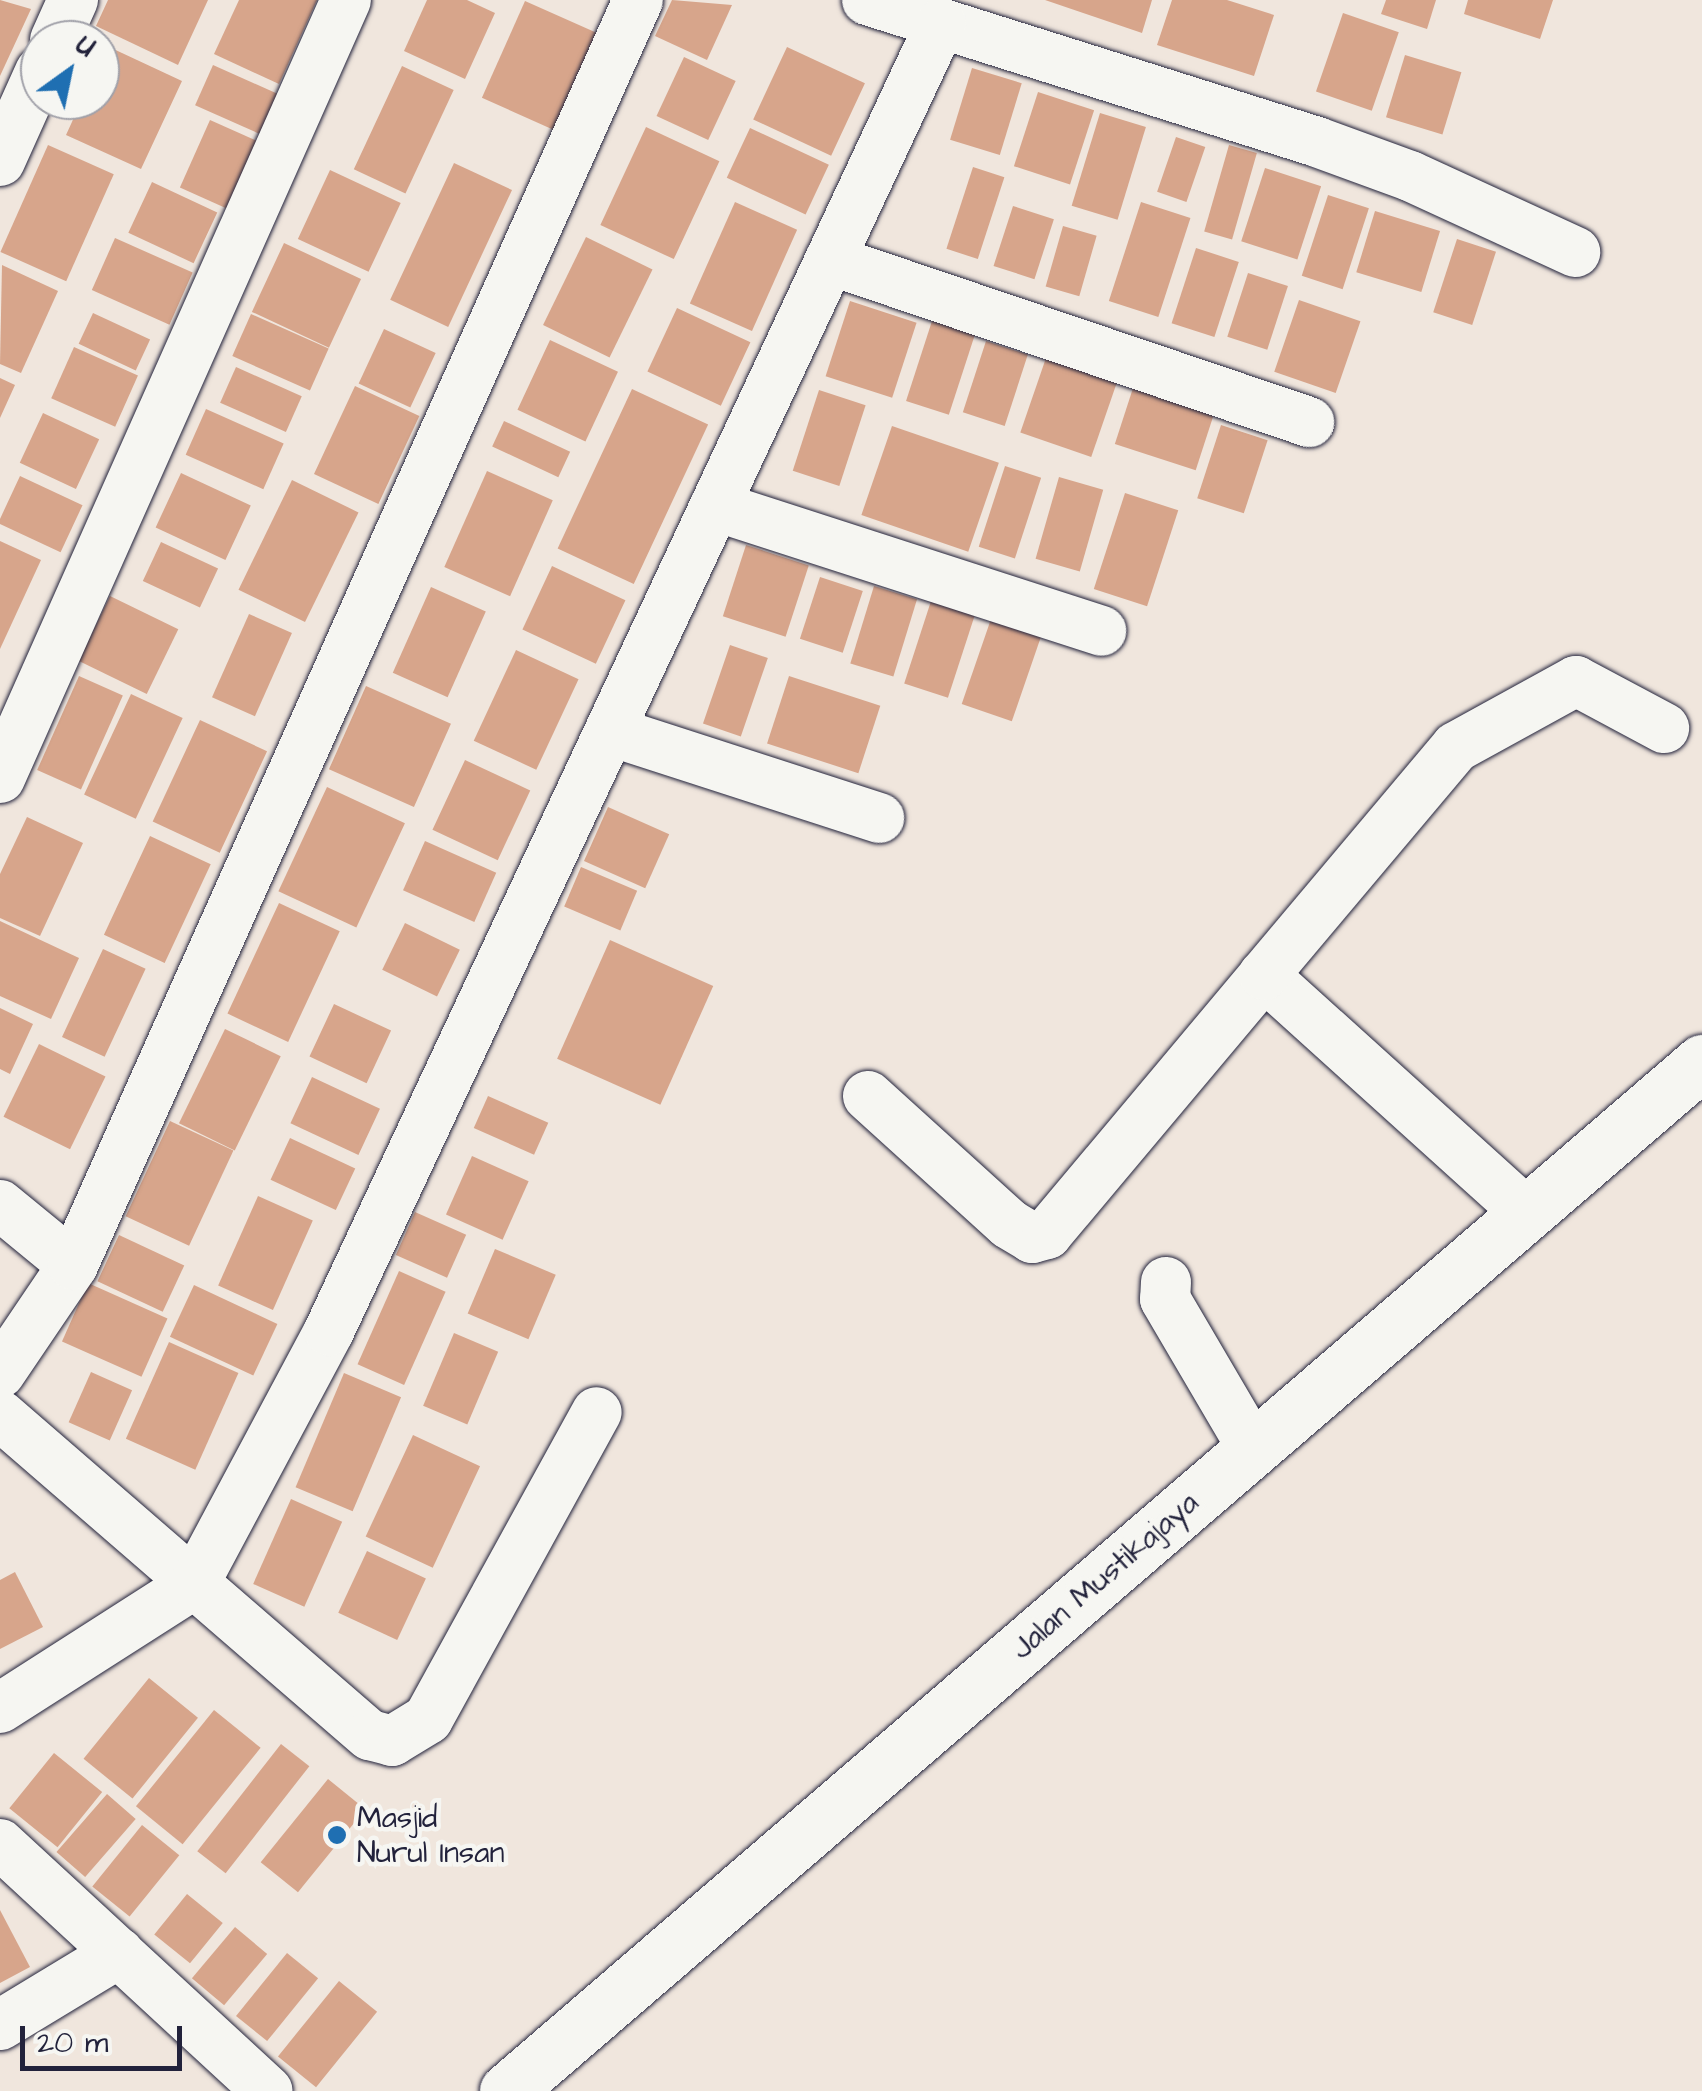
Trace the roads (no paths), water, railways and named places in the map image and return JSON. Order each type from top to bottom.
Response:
[{"type":"main road","name":"Jalan Mustikajaya","points":[[507,2091],[1702,1062]]},
{"type":"street","points":[[0,778],[346,0]]},
{"type":"street","points":[[0,1373],[73,1265],[638,0]]},
{"type":"street","points":[[867,0],[1317,142],[1410,176],[1575,252]]},
{"type":"street","points":[[0,1708],[194,1584],[330,1331],[940,23]]},
{"type":"street","points":[[0,161],[20,116]]},
{"type":"street","points":[[830,260],[1308,422]]},
{"type":"street","points":[[715,506],[1101,631]]},
{"type":"street","points":[[868,1096],[1009,1224],[1032,1238],[1047,1234],[1456,747],[1576,681],[1664,728]]},
{"type":"street","points":[[610,731],[879,818]]},
{"type":"street","points":[[1264,976],[1527,1213]]},
{"type":"street","points":[[0,1205],[73,1265]]},
{"type":"street","points":[[1166,1282],[1165,1299],[1252,1449]]},
{"type":"street","points":[[0,1415],[370,1735],[407,1737],[428,1719],[596,1412]]},
{"type":"street","points":[[0,1844],[268,2091]]},
{"type":"street","points":[[0,2025],[119,1953]]},
{"type":"place","name":"Masjid Nurul Insan","points":[[337,1835]]}]
